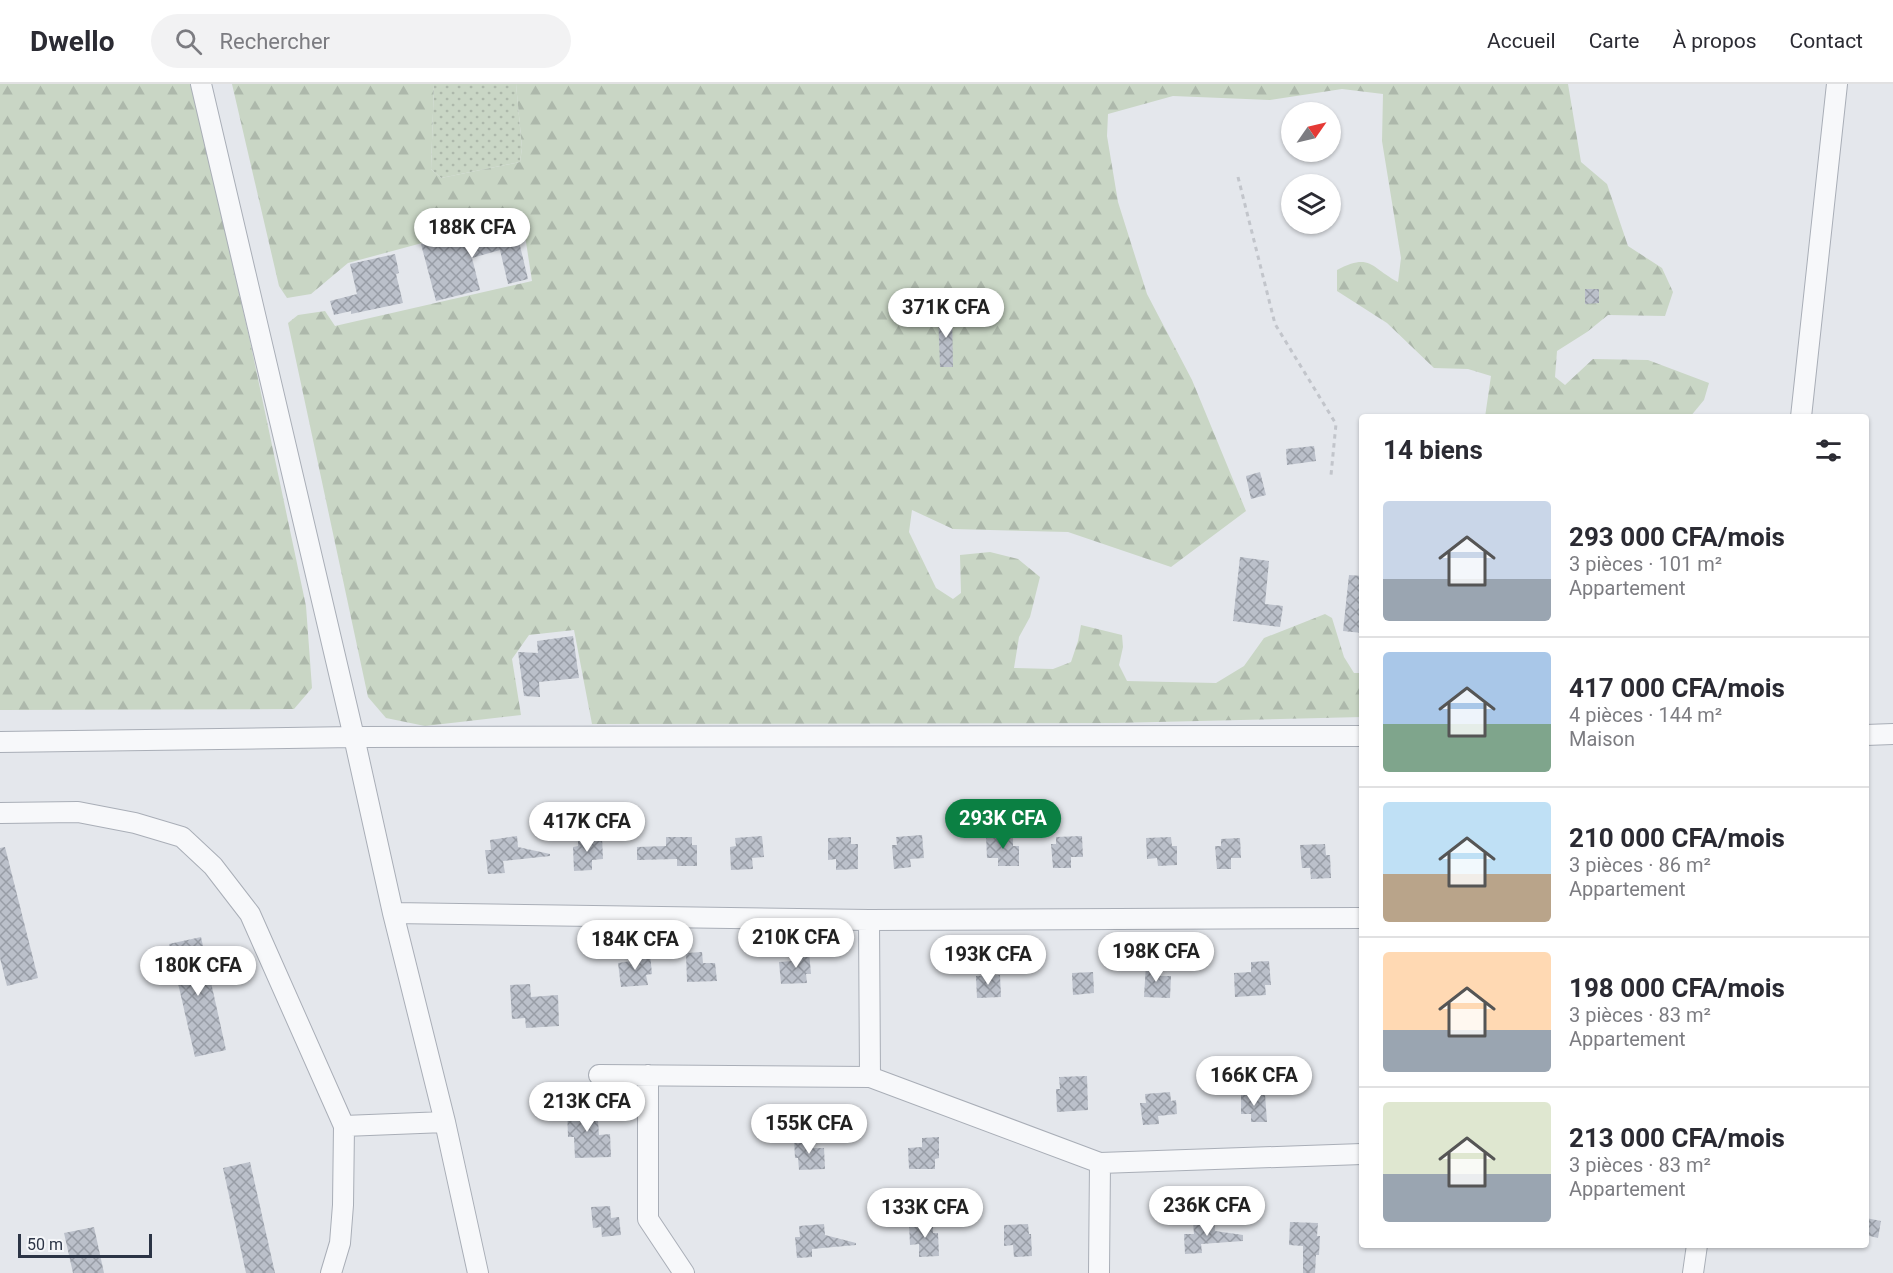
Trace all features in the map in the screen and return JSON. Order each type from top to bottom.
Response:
[{"type":"street","points":[[201,84],[393,913],[445,1122],[478,1273]]},
{"type":"street","points":[[1801,414],[1837,84]]},
{"type":"street","points":[[1869,735],[1893,734]]},
{"type":"street","points":[[0,742],[354,737],[1359,736]]},
{"type":"street","points":[[0,813],[78,812],[135,823],[182,837],[213,866],[250,914],[344,1126],[344,1204],[340,1243],[331,1273]]},
{"type":"street","points":[[393,913],[869,920],[1359,918]]},
{"type":"street","points":[[869,920],[870,1077]]},
{"type":"street","points":[[599,1075],[870,1077],[1100,1163],[1359,1154]]},
{"type":"street","points":[[648,1075],[648,1219],[684,1273]]},
{"type":"street","points":[[344,1126],[445,1122]]},
{"type":"street","points":[[1099,1273],[1100,1163]]},
{"type":"street","points":[[1693,1273],[1696,1248]]},
{"type":"path","points":[[1238,177],[1275,324],[1336,424],[1331,475]]},
{"type":"green space","points":[[0,84],[192,84],[250,341],[306,606],[312,688],[294,709],[0,710]]},
{"type":"green space","points":[[232,84],[434,84],[431,169],[441,178],[520,162],[522,148],[516,84],[1568,84],[1581,162],[1607,184],[1628,246],[1662,268],[1673,292],[1665,316],[1608,315],[1557,351],[1555,377],[1565,385],[1593,359],[1648,360],[1709,383],[1704,400],[1692,414],[1485,414],[1491,376],[1468,369],[1434,368],[1387,323],[1337,291],[1337,270],[1357,262],[1370,264],[1398,282],[1401,258],[1382,141],[1383,94],[1342,89],[1270,100],[1173,96],[1108,114],[1107,136],[1118,202],[1147,294],[1192,380],[1246,511],[1171,567],[1068,532],[953,529],[912,510],[909,532],[936,588],[953,599],[961,593],[960,555],[990,552],[1018,559],[1040,577],[1030,617],[1019,637],[1014,668],[1053,669],[1071,662],[1081,625],[1122,635],[1123,647],[1119,665],[1127,681],[1216,683],[1244,666],[1264,638],[1325,614],[1332,618],[1344,657],[1354,673],[1359,673],[1359,717],[1115,723],[592,724],[574,630],[529,635],[512,659],[521,715],[425,726],[386,718],[368,697],[288,323],[298,315],[325,311],[335,326],[532,281],[522,216],[348,263],[311,294],[287,298],[279,286]]},
{"type":"green space","points":[[434,84],[516,84],[522,148],[520,162],[441,178],[431,169]]},
{"type":"building","points":[[514,221],[528,279],[508,284],[500,250],[472,258],[480,290],[436,301],[421,244]]},
{"type":"building","points":[[395,254],[399,273],[396,274],[403,303],[351,314],[351,311],[334,315],[330,301],[357,294],[350,264]]},
{"type":"building","points":[[1585,289],[1599,289],[1599,303],[1585,304]]},
{"type":"building","points":[[938,312],[952,312],[953,367],[940,367]]},
{"type":"building","points":[[1314,446],[1316,461],[1287,465],[1286,449]]},
{"type":"building","points":[[1260,472],[1266,495],[1251,499],[1246,476]]},
{"type":"building","points":[[1240,557],[1269,561],[1265,604],[1283,606],[1280,627],[1233,621]]},
{"type":"building","points":[[1349,575],[1359,576],[1359,633],[1343,631]]},
{"type":"building","points":[[573,636],[579,678],[539,682],[540,697],[524,696],[518,652],[538,653],[537,641]]},
{"type":"building","points":[[922,835],[924,858],[910,859],[911,867],[894,869],[892,845],[897,845],[896,837]]},
{"type":"building","points":[[986,835],[1013,835],[1013,846],[1019,846],[1019,866],[998,866],[998,858],[987,858]]},
{"type":"building","points":[[517,836],[518,847],[550,854],[550,856],[503,861],[505,873],[488,874],[485,850],[491,850],[490,840]]},
{"type":"building","points":[[762,836],[764,857],[752,858],[753,869],[731,870],[730,847],[736,846],[735,838]]},
{"type":"building","points":[[1082,836],[1083,857],[1071,857],[1071,868],[1053,868],[1051,844],[1056,844],[1056,837]]},
{"type":"building","points":[[602,837],[603,859],[592,860],[592,870],[574,871],[573,847],[578,846],[578,839]]},
{"type":"building","points":[[666,837],[692,837],[692,845],[697,845],[697,866],[677,866],[677,859],[637,860],[637,847],[666,846]]},
{"type":"building","points":[[851,837],[851,844],[858,844],[858,869],[836,870],[836,859],[828,860],[828,838]]},
{"type":"building","points":[[1171,837],[1172,846],[1177,846],[1177,865],[1158,866],[1157,858],[1147,859],[1146,838]]},
{"type":"building","points":[[1240,838],[1241,858],[1231,858],[1231,869],[1217,869],[1215,846],[1221,846],[1221,839]]},
{"type":"building","points":[[1325,844],[1326,855],[1330,855],[1331,878],[1311,879],[1310,868],[1302,868],[1300,845]]},
{"type":"building","points":[[5,847],[38,978],[7,986],[0,958],[0,848]]},
{"type":"building","points":[[201,937],[226,1050],[195,1057],[169,944]]},
{"type":"building","points":[[702,952],[703,963],[715,963],[717,981],[687,982],[686,953]]},
{"type":"building","points":[[791,952],[809,952],[811,974],[806,974],[807,983],[781,984],[779,962],[792,961]]},
{"type":"building","points":[[650,954],[652,974],[646,975],[648,985],[621,987],[618,963],[632,961],[634,955]]},
{"type":"building","points":[[1269,961],[1271,985],[1265,985],[1266,995],[1235,997],[1234,973],[1251,972],[1251,962]]},
{"type":"building","points":[[1146,964],[1159,964],[1159,976],[1171,976],[1170,998],[1144,997]]},
{"type":"building","points":[[1093,972],[1094,993],[1073,995],[1072,973]]},
{"type":"building","points":[[1000,975],[1001,997],[977,998],[976,976]]},
{"type":"building","points":[[530,984],[531,997],[558,995],[559,1026],[526,1028],[525,1018],[512,1019],[510,985]]},
{"type":"building","points":[[1087,1076],[1088,1110],[1057,1112],[1056,1089],[1060,1089],[1059,1077]]},
{"type":"building","points":[[1170,1092],[1171,1101],[1176,1100],[1177,1114],[1158,1116],[1159,1124],[1143,1125],[1140,1103],[1146,1103],[1145,1094]]},
{"type":"building","points":[[1241,1094],[1265,1094],[1267,1122],[1251,1122],[1251,1114],[1241,1114]]},
{"type":"building","points":[[597,1106],[599,1135],[610,1134],[611,1157],[575,1158],[574,1137],[568,1137],[567,1108]]},
{"type":"building","points":[[812,1137],[812,1148],[824,1148],[825,1169],[799,1170],[798,1158],[795,1158],[794,1138]]},
{"type":"building","points":[[939,1137],[939,1158],[935,1159],[935,1169],[909,1169],[908,1148],[922,1147],[922,1138]]},
{"type":"building","points":[[250,1162],[275,1273],[246,1273],[223,1168]]},
{"type":"building","points":[[610,1206],[611,1218],[619,1217],[621,1235],[602,1237],[601,1227],[593,1228],[591,1207]]},
{"type":"building","points":[[1869,1219],[1881,1221],[1878,1238],[1869,1236]]},
{"type":"building","points":[[1214,1220],[1215,1231],[1243,1235],[1243,1241],[1201,1244],[1202,1253],[1185,1254],[1184,1234],[1194,1234],[1193,1222]]},
{"type":"building","points":[[1290,1222],[1318,1223],[1319,1255],[1316,1255],[1315,1273],[1303,1273],[1303,1246],[1289,1245]]},
{"type":"building","points":[[909,1223],[933,1223],[933,1233],[938,1233],[939,1256],[919,1257],[919,1244],[910,1245]]},
{"type":"building","points":[[824,1224],[825,1235],[856,1243],[856,1245],[812,1249],[812,1257],[797,1258],[795,1237],[800,1237],[799,1226]]},
{"type":"building","points":[[1028,1224],[1032,1256],[1014,1257],[1013,1245],[1004,1246],[1004,1225]]},
{"type":"building","points":[[94,1227],[104,1273],[73,1273],[64,1233]]}]
